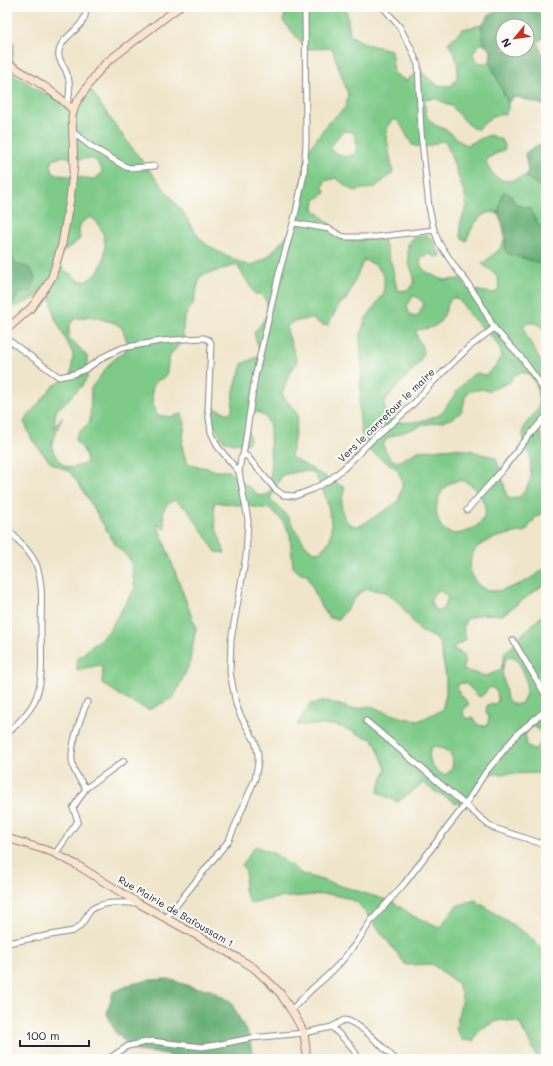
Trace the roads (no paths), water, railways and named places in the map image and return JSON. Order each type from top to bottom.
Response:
[{"type":"street","points":[[67,104],[70,96],[71,85],[66,69],[61,64],[59,51],[63,41],[80,24],[85,16],[85,7]]},
{"type":"street","points":[[7,329],[31,308],[46,287],[52,277],[62,244],[74,165],[73,110],[80,98],[107,62],[178,7]]},
{"type":"street","points":[[166,918],[229,840],[255,779],[258,763],[258,754],[255,741],[240,715],[236,704],[230,672],[231,640],[246,556],[248,527],[239,472],[243,456],[256,370],[279,273],[294,223],[304,174],[306,143],[305,7]]},
{"type":"street","points":[[383,7],[399,26],[411,48],[419,68],[421,132],[429,207],[434,230],[444,251],[480,302],[494,328],[516,350],[539,382],[546,395]]},
{"type":"street","points":[[7,63],[37,82],[73,110]]},
{"type":"street","points":[[73,132],[126,167],[155,166]]},
{"type":"street","points":[[294,223],[329,229],[346,238],[376,237],[434,230]]},
{"type":"street","name":"Vers le carrefour le maire","points":[[243,456],[247,456],[275,489],[283,495],[295,496],[311,490],[344,468],[373,439],[411,407],[428,387],[468,348],[494,328]]},
{"type":"street","points":[[7,339],[59,377],[74,374],[86,369],[105,356],[122,348],[179,339],[204,338],[209,340],[211,350],[208,410],[211,432],[218,447],[239,472]]},
{"type":"street","points":[[539,382],[546,378]]},
{"type":"street","points":[[467,510],[546,416]]},
{"type":"street","points":[[7,528],[28,552],[37,567],[41,592],[42,648],[40,683],[36,699],[28,712],[7,734]]},
{"type":"street","points":[[513,640],[546,696]]},
{"type":"street","points":[[86,788],[72,765],[73,750],[79,722],[88,702]]},
{"type":"street","points":[[291,1010],[298,1005],[313,988],[340,963],[357,942],[371,921],[404,884],[465,805],[485,773],[518,733],[546,710]]},
{"type":"street","points":[[366,721],[494,828],[546,845]]},
{"type":"street","points":[[54,854],[78,821],[74,808],[86,788],[124,761]]},
{"type":"street","name":"Rue Mairie de Bafoussam 1","points":[[7,838],[54,854],[77,864],[138,903],[247,963],[271,984],[291,1010],[304,1033]]},
{"type":"street","points":[[7,942],[73,931],[80,928],[92,910],[103,905],[115,903],[138,903]]},
{"type":"street","points":[[108,1059],[128,1046],[151,1041],[202,1047],[251,1038],[304,1033],[332,1027],[344,1020],[352,1022],[363,1030],[395,1059]]},
{"type":"street","points":[[332,1027],[351,1046],[359,1059]]},
{"type":"street","points":[[304,1033],[306,1059]]}]
